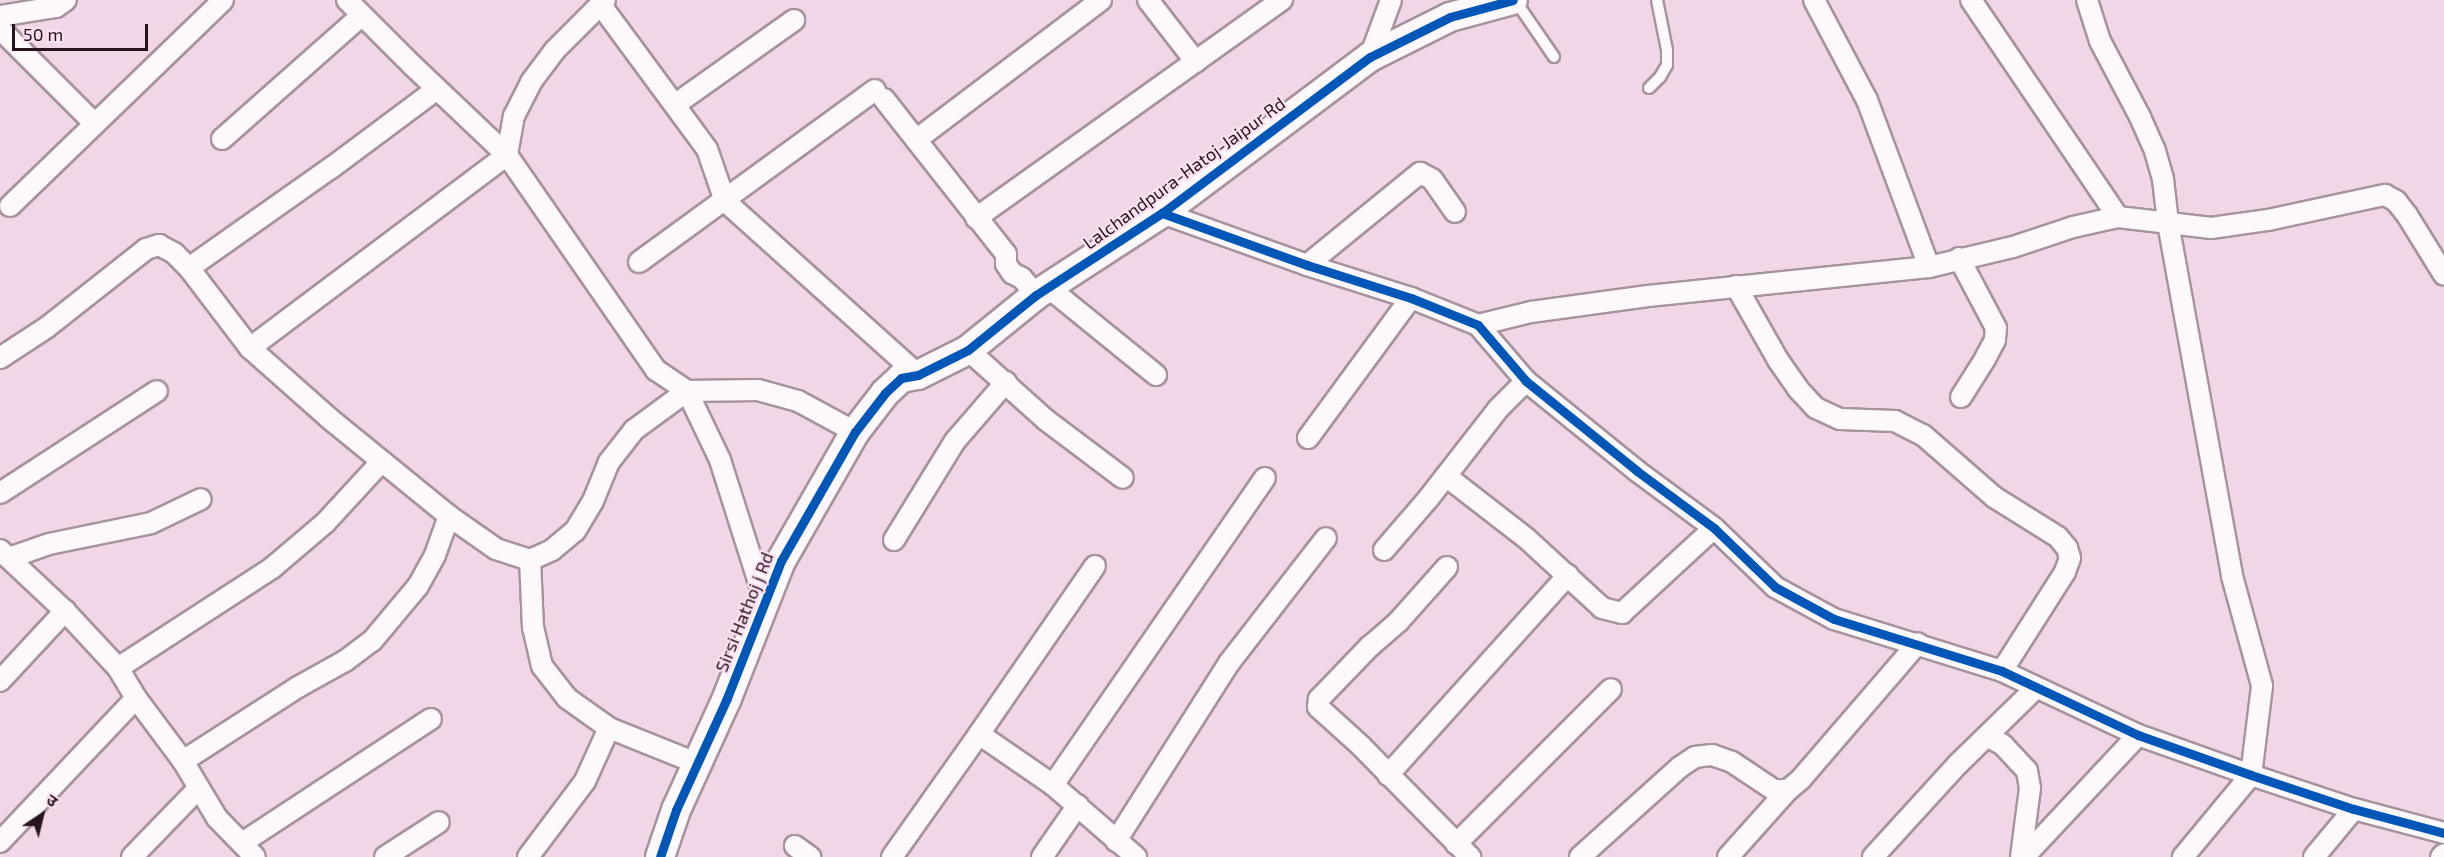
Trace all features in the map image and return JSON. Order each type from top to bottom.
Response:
[{"type":"street","points":[[0,16],[48,9],[66,0]]},
{"type":"street","points":[[10,206],[223,0]]},
{"type":"street","points":[[347,0],[436,89],[507,154],[656,370],[687,391],[720,460],[765,602]]},
{"type":"street","points":[[916,140],[1101,0]]},
{"type":"street","points":[[1148,0],[1196,62]]},
{"type":"street","points":[[976,218],[1282,0]]},
{"type":"street","points":[[1370,57],[1391,0]]},
{"type":"street","name":"Lalchandpura-Hatoj-Jaipur Rd","points":[[885,393],[901,378],[918,375],[968,350],[1036,287],[1162,213],[1370,57],[1450,17],[1514,0]]},
{"type":"street","points":[[1814,0],[1867,100],[1929,267]]},
{"type":"street","points":[[1971,0],[2118,217]]},
{"type":"street","points":[[2087,0],[2100,41],[2155,151],[2163,179],[2168,223],[2232,576],[2262,686],[2251,775],[2183,857]]},
{"type":"street","points":[[250,348],[507,154],[514,116],[531,81],[554,51],[602,2],[707,149],[725,201],[918,375]]},
{"type":"street","points":[[222,139],[361,16]]},
{"type":"street","points":[[676,104],[794,20]]},
{"type":"street","points":[[0,29],[95,124]]},
{"type":"street","points":[[189,268],[338,163],[436,89]]},
{"type":"street","points":[[639,262],[725,201],[818,130],[880,95],[1005,254],[1006,264],[1012,273],[1036,287],[1156,375]]},
{"type":"street","points":[[1307,265],[1420,173],[1432,179],[1455,212]]},
{"type":"street","points":[[1478,325],[1531,312],[1736,286],[1929,267],[1959,258],[2013,247],[2073,227],[2118,217],[2211,228],[2268,220],[2385,195],[2396,201],[2407,215],[2444,275]]},
{"type":"street","points":[[1162,213],[1307,265],[1411,298],[1478,325],[1526,381],[1637,471],[1714,528],[1775,586],[1834,619],[1918,643],[2002,671],[2138,735],[2251,775],[2354,809],[2444,833]]},
{"type":"street","points":[[0,358],[46,328],[146,249],[159,245],[174,253],[189,268],[250,348],[382,461],[449,516],[496,549],[530,560],[552,550],[575,531],[593,501],[609,462],[634,430],[687,391],[759,390],[798,401],[855,432]]},
{"type":"street","points":[[1959,258],[1996,328],[1995,340],[1961,397]]},
{"type":"street","points":[[1736,286],[1772,351],[1798,388],[1816,408],[1840,419],[1896,421],[1923,435],[1994,497],[2058,537],[2067,548],[2070,558],[2065,572],[2002,671]]},
{"type":"street","points":[[1308,438],[1411,298]]},
{"type":"street","points":[[968,350],[1046,420],[1124,478]]},
{"type":"street","points":[[1384,550],[1498,409],[1526,381]]},
{"type":"street","points":[[894,540],[955,441],[1006,382]]},
{"type":"street","points":[[0,493],[157,391]]},
{"type":"street","name":"Sirsi Hathoj j Rd","points":[[660,857],[696,763],[727,698],[782,561],[855,432],[885,393]]},
{"type":"street","points":[[118,668],[272,568],[324,523],[382,461]]},
{"type":"street","points":[[1446,476],[1526,538],[1602,608],[1622,613],[1714,528]]},
{"type":"street","points":[[1053,784],[1265,478]]},
{"type":"street","points":[[5,554],[151,524],[201,500]]},
{"type":"street","points":[[183,761],[298,687],[345,661],[372,641],[418,585],[435,555],[449,516]]},
{"type":"street","points":[[1116,841],[1229,663],[1326,538]]},
{"type":"street","points":[[5,554],[65,611],[118,668],[136,698],[183,761],[217,818],[248,850],[431,719]]},
{"type":"street","points":[[530,560],[533,628],[543,666],[567,698],[609,728],[696,763]]},
{"type":"street","points":[[892,857],[1095,566]]},
{"type":"street","points":[[1447,567],[1398,622],[1370,646],[1319,699],[1318,707],[1361,746],[1463,850],[1611,689]]},
{"type":"street","points":[[1388,776],[1568,575]]},
{"type":"street","points":[[0,681],[65,611]]},
{"type":"street","points":[[1728,857],[1788,790],[1801,779],[1918,643]]},
{"type":"street","points":[[1873,857],[1958,764],[2036,688]]},
{"type":"street","points":[[0,842],[136,698]]},
{"type":"street","points":[[528,857],[585,781],[609,728]]},
{"type":"street","points":[[979,734],[1053,784],[1136,857]]},
{"type":"street","points":[[2022,857],[2138,735]]},
{"type":"street","points":[[1987,736],[2003,745],[2027,771],[2030,788],[2022,857]]},
{"type":"street","points":[[1580,857],[1680,767],[1695,757],[1712,755],[1732,762],[1774,790],[1788,790]]},
{"type":"street","points":[[132,857],[198,789]]},
{"type":"street","points":[[1042,857],[1078,805]]},
{"type":"street","points":[[2314,857],[2354,809]]},
{"type":"street","points":[[385,857],[438,822]]},
{"type":"lane","points":[[1514,0],[1554,57]]},
{"type":"lane","points":[[1649,88],[1660,77],[1667,65],[1667,50],[1657,0]]},
{"type":"cycle path","points":[[660,857],[676,810],[727,698],[781,561],[855,432],[885,393],[901,378],[918,375],[968,350],[1036,295],[1162,213],[1370,57],[1450,17],[1513,0]]},
{"type":"cycle path","points":[[1162,213],[1307,265],[1411,298],[1478,325],[1526,381],[1637,471],[1714,528],[1775,587],[1834,619],[2002,671],[2138,735],[2251,775],[2354,809],[2444,833]]}]
